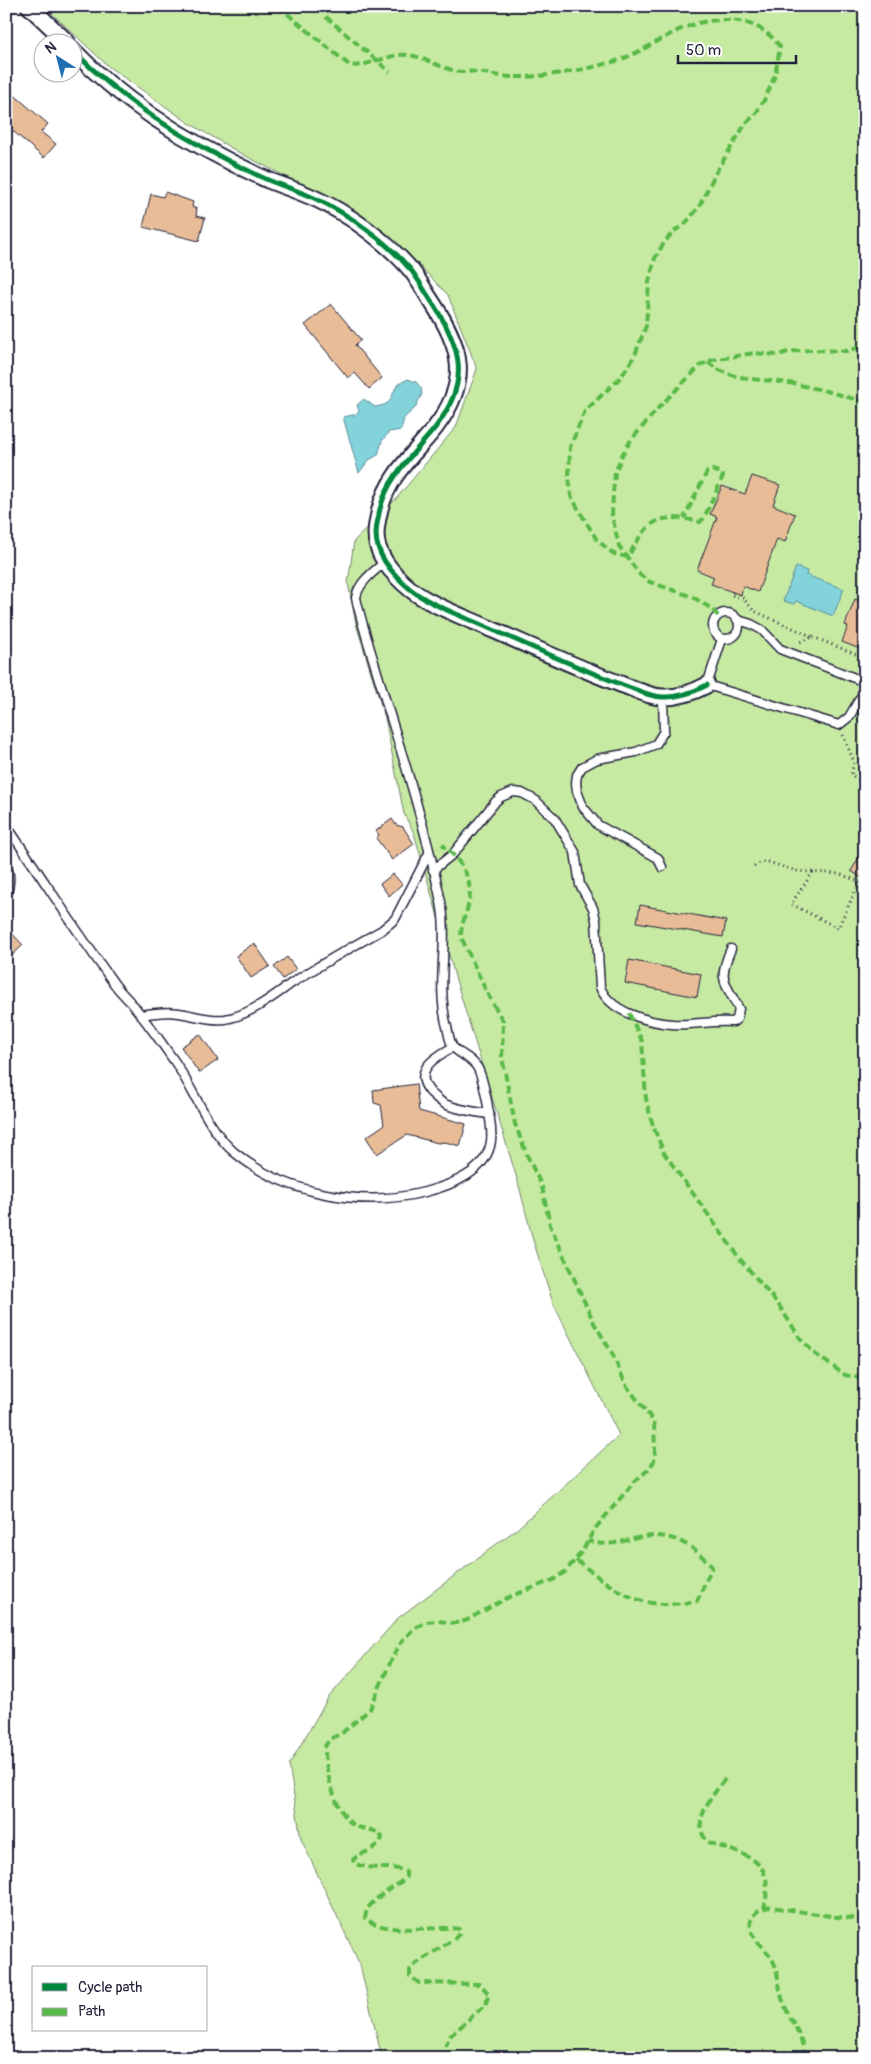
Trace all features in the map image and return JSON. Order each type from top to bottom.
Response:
[{"type":"street","points":[[28,6],[56,32]]},
{"type":"street","points":[[82,59],[169,127],[268,179],[315,198],[362,226],[411,270],[443,319],[457,352],[459,372],[456,385],[444,415],[396,474],[381,504],[376,534],[378,548],[385,562],[408,586],[425,599],[598,676],[663,698],[695,692],[707,685]]},
{"type":"lane","points":[[6,825],[116,986],[141,1015],[177,1065],[216,1132],[232,1151],[285,1183],[306,1191],[386,1199],[424,1192],[448,1185],[469,1175],[487,1157],[492,1140],[481,1073],[470,1059],[453,1046],[442,1008],[440,982],[444,953],[445,921],[410,779],[356,598],[357,591],[364,581],[385,562]]},
{"type":"lane","points":[[738,620],[739,628],[736,635],[729,639],[722,639],[714,630],[715,619],[721,614],[729,613],[738,620],[762,630],[780,649],[865,682]]},
{"type":"lane","points":[[722,639],[707,685],[839,725],[848,717],[865,690]]},
{"type":"lane","points":[[662,867],[658,858],[598,825],[583,807],[576,783],[577,776],[582,767],[597,759],[636,752],[656,744],[664,731],[663,698]]},
{"type":"lane","points":[[433,870],[453,854],[496,801],[509,792],[522,793],[542,805],[555,819],[572,845],[577,861],[580,885],[593,908],[596,920],[600,987],[604,997],[610,1002],[628,1013],[671,1024],[714,1021],[733,1022],[737,1019],[739,1009],[730,995],[723,976],[723,969],[731,949]]},
{"type":"lane","points":[[141,1015],[161,1012],[178,1013],[210,1020],[225,1019],[268,1001],[292,983],[382,930],[395,919],[429,853]]},
{"type":"lane","points":[[6,864],[9,870],[9,887],[6,896]]},
{"type":"lane","points":[[453,1046],[425,1068],[423,1075],[427,1087],[446,1105],[488,1114]]},
{"type":"path","points":[[732,592],[731,595],[743,598],[754,611],[865,658]]},
{"type":"path","points":[[780,649],[813,637]]},
{"type":"path","points":[[839,725],[854,762],[850,775],[865,783]]},
{"type":"path","points":[[754,866],[761,862],[768,862],[796,871],[840,874],[865,884]]},
{"type":"path","points":[[813,872],[792,904],[838,928],[860,881]]},
{"type":"green space","points":[[44,6],[865,6],[865,2058],[382,2058],[360,1965],[301,1839],[289,1765],[328,1698],[398,1618],[518,1528],[619,1435],[553,1303],[414,833],[404,814],[385,718],[356,624],[348,583],[354,541],[396,499],[456,427],[477,369],[448,295],[407,253],[346,208],[238,152],[189,123],[109,67],[82,42],[82,32],[72,32]]},
{"type":"water","points":[[408,379],[416,382],[421,388],[422,394],[415,408],[404,418],[401,430],[389,432],[382,441],[378,455],[369,460],[359,473],[343,417],[357,414],[359,411],[357,405],[364,399],[375,407],[386,404],[391,399],[398,384]]},
{"type":"water","points":[[796,567],[807,571],[806,575],[844,589],[833,616],[796,601],[794,604],[783,601]]},
{"type":"building","points":[[12,93],[48,124],[41,132],[56,144],[44,158],[6,125],[6,100]]},
{"type":"building","points":[[165,192],[193,202],[192,207],[197,209],[196,216],[205,218],[199,241],[143,227],[151,194],[163,197]]},
{"type":"building","points":[[331,304],[361,340],[355,345],[382,378],[369,389],[355,373],[348,378],[305,325]]},
{"type":"building","points":[[752,476],[780,485],[773,505],[795,514],[785,542],[777,539],[758,592],[743,586],[741,595],[711,584],[714,577],[697,570],[717,517],[710,514],[722,486],[745,494]]},
{"type":"building","points":[[855,599],[865,603],[865,651],[842,642],[848,626],[845,625]]},
{"type":"building","points":[[392,819],[396,825],[403,827],[414,844],[392,860],[376,838],[379,835],[376,831]]},
{"type":"building","points":[[865,847],[865,880],[851,871]]},
{"type":"building","points":[[393,874],[402,884],[389,896],[380,884]]},
{"type":"building","points":[[640,905],[726,921],[723,937],[637,922]]},
{"type":"building","points":[[6,927],[23,945],[6,961]]},
{"type":"building","points":[[254,943],[270,966],[251,978],[236,956]]},
{"type":"building","points":[[287,957],[296,969],[283,979],[274,967]]},
{"type":"building","points":[[629,960],[701,974],[697,997],[625,983]]},
{"type":"building","points":[[200,1034],[218,1060],[199,1073],[181,1047]]},
{"type":"building","points":[[416,1084],[419,1111],[466,1124],[460,1146],[445,1142],[438,1143],[407,1135],[377,1154],[366,1137],[384,1125],[381,1105],[374,1103],[373,1090]]},
{"type":"marked path","points":[[278,6],[349,65],[355,66],[392,56],[408,55],[462,72],[511,77],[549,75],[616,61],[630,56],[678,30],[691,25],[721,20],[738,21],[762,29],[780,47],[775,75],[766,97],[755,115],[746,123],[715,174],[699,207],[685,224],[673,232],[655,258],[649,282],[646,326],[635,355],[621,377],[585,411],[570,447],[569,476],[571,496],[597,540],[614,554],[628,557],[648,527],[664,519],[674,518],[700,522],[704,518],[723,476],[722,473],[712,470],[707,472],[684,518]]},
{"type":"marked path","points":[[320,6],[325,16],[390,72]]},
{"type":"marked path","points":[[718,616],[712,609],[693,597],[650,582],[640,575],[619,546],[612,516],[615,473],[622,455],[631,440],[661,405],[701,365],[712,360],[754,353],[778,355],[809,350],[851,351],[865,342]]},
{"type":"marked path","points":[[708,362],[716,368],[736,376],[799,385],[865,403]]},
{"type":"marked path","points":[[440,2058],[450,2036],[486,2004],[489,1994],[480,1984],[419,1983],[410,1976],[410,1970],[417,1963],[454,1939],[459,1934],[459,1929],[384,1927],[365,1918],[367,1909],[376,1899],[402,1881],[406,1877],[406,1872],[396,1868],[368,1867],[354,1863],[353,1860],[356,1857],[375,1847],[382,1837],[373,1830],[354,1825],[341,1811],[336,1801],[326,1766],[325,1746],[330,1739],[342,1733],[370,1709],[393,1656],[404,1638],[414,1629],[426,1622],[455,1623],[465,1621],[509,1597],[553,1580],[566,1571],[583,1550],[594,1530],[633,1483],[650,1468],[654,1461],[655,1452],[654,1422],[626,1385],[612,1353],[594,1323],[550,1225],[542,1187],[515,1124],[502,1057],[503,1021],[488,995],[461,937],[462,925],[470,896],[468,879],[455,857],[442,844]]},
{"type":"marked path","points":[[629,1013],[642,1041],[646,1099],[653,1126],[664,1153],[740,1259],[778,1304],[800,1338],[815,1354],[845,1375],[865,1379]]},
{"type":"marked path","points":[[576,1560],[605,1582],[631,1597],[645,1602],[660,1604],[697,1601],[712,1567],[688,1545],[670,1538],[649,1536],[607,1544],[588,1541]]},
{"type":"marked path","points":[[725,1779],[704,1810],[701,1827],[703,1835],[708,1842],[745,1856],[755,1861],[762,1868],[766,1878],[767,1891],[764,1908]]},
{"type":"marked path","points":[[804,2058],[799,2034],[781,1996],[774,1962],[754,1937],[751,1929],[751,1920],[755,1913],[771,1907],[837,1917],[865,1919]]},
{"type":"cycle path","points":[[82,59],[115,89],[189,140],[241,168],[327,204],[366,229],[401,259],[414,274],[432,302],[450,334],[456,350],[458,380],[454,395],[446,411],[435,428],[395,476],[380,509],[376,538],[381,555],[397,577],[418,595],[441,607],[573,665],[644,693],[660,697],[670,697],[692,692],[707,685]]}]
